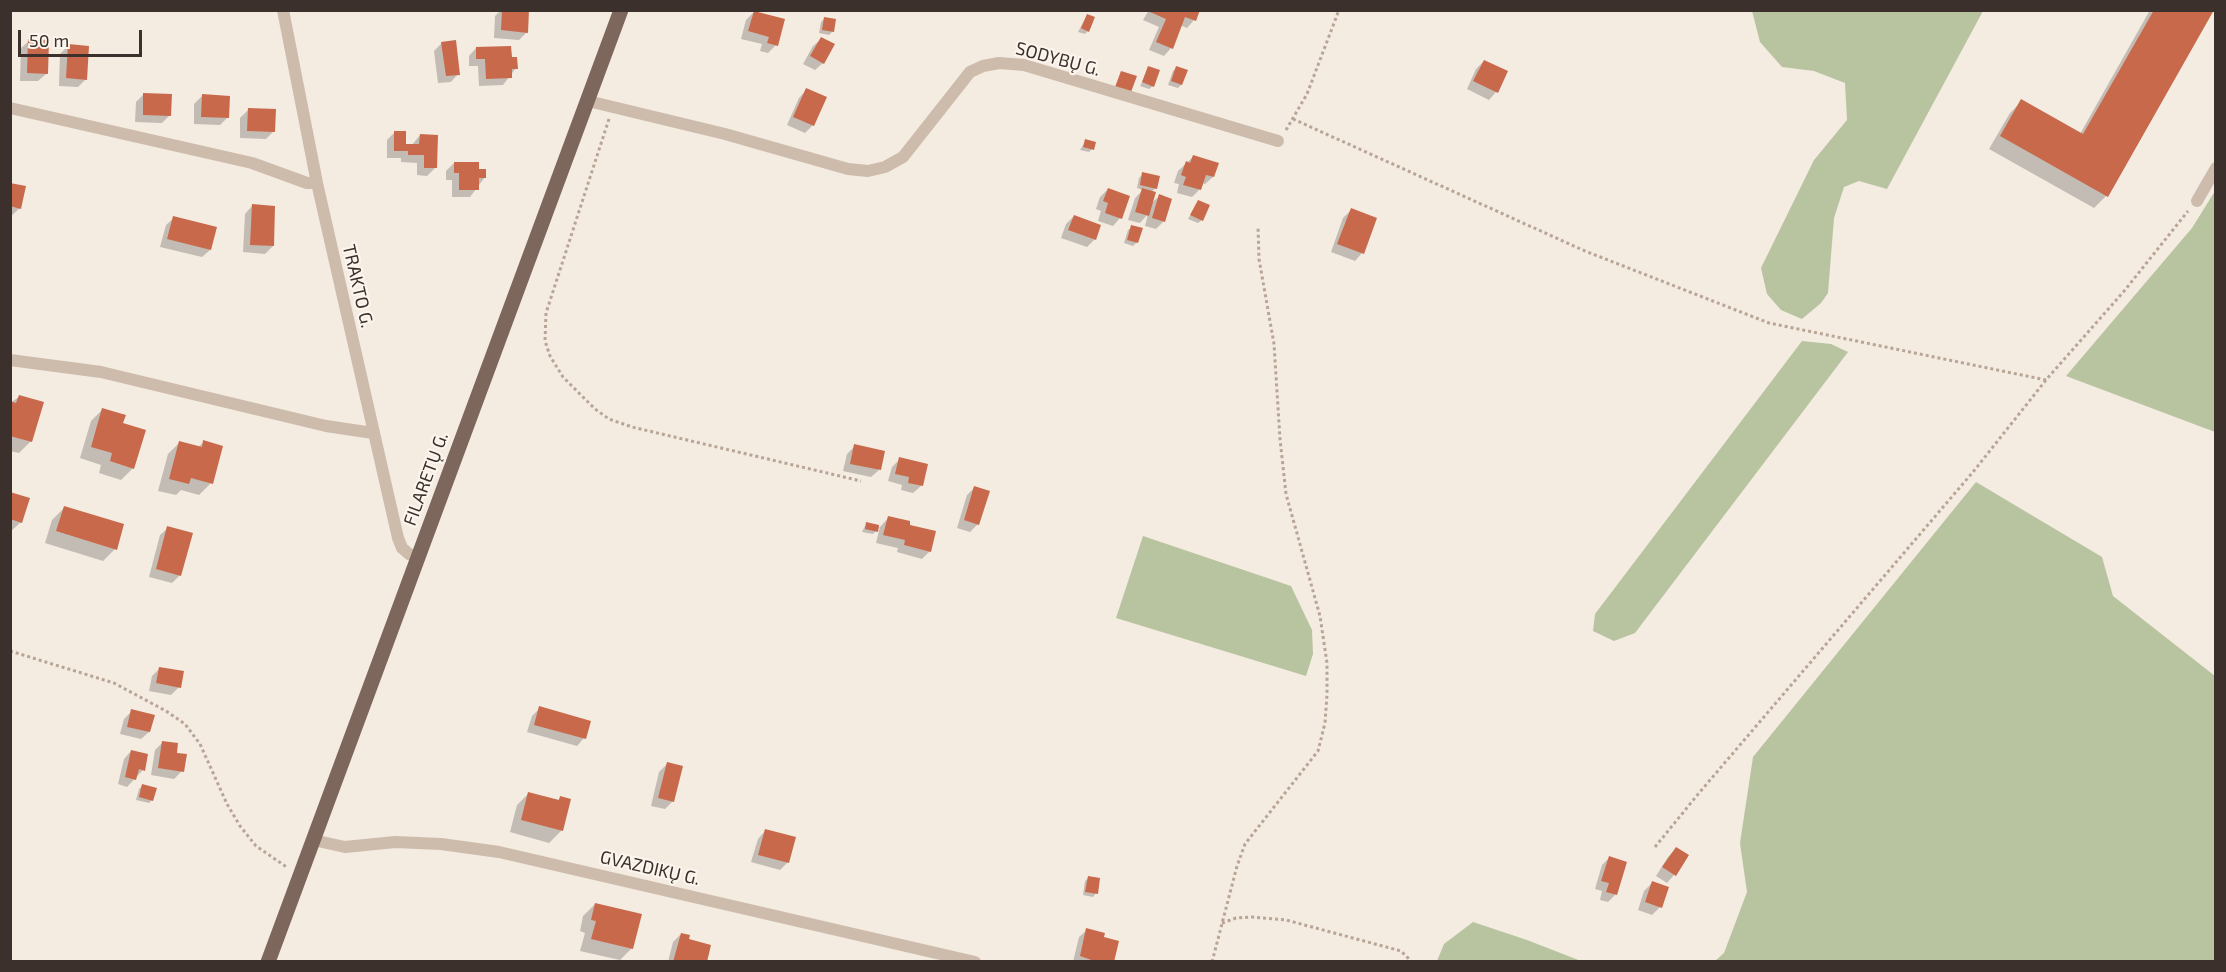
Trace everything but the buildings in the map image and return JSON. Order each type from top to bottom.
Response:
[{"type":"main road","name":"FILARETŲ G.","points":[[268,962],[621,10]]},
{"type":"street","name":"TRAKTO G.","points":[[283,10],[317,183],[398,538],[402,548],[418,557]]},
{"type":"street","name":"SODYBŲ G.","points":[[588,101],[725,134],[848,169],[868,171],[885,167],[903,157],[970,72],[983,66],[999,63],[1024,65],[1278,141]]},
{"type":"street","points":[[10,108],[252,163],[307,183],[317,183]]},
{"type":"street","points":[[2197,201],[2216,168]]},
{"type":"street","points":[[10,360],[101,372],[326,426],[373,433]]},
{"type":"street","name":"GVAZDIKŲ G.","points":[[313,840],[345,847],[395,842],[441,844],[499,852],[975,962]]},
{"type":"path","points":[[1278,141],[1307,94],[1339,10]]},
{"type":"path","points":[[613,106],[546,312],[545,341],[550,356],[563,377],[595,410],[632,427],[861,482]]},
{"type":"path","points":[[1293,119],[1585,251],[1769,323],[2046,380]]},
{"type":"path","points":[[1655,847],[1973,472],[2046,380],[2125,290],[2197,201]]},
{"type":"path","points":[[1212,962],[1245,844],[1318,751],[1325,723],[1327,695],[1327,663],[1320,616],[1286,494],[1274,344],[1259,259],[1258,226]]},
{"type":"path","points":[[10,651],[114,683],[185,724],[200,744],[227,804],[240,826],[256,846],[300,876]]},
{"type":"path","points":[[1222,923],[1236,918],[1252,917],[1286,920],[1401,951],[1412,962]]},
{"type":"green space","points":[[1752,11],[1983,11],[1887,189],[1859,181],[1844,187],[1834,218],[1828,293],[1821,303],[1802,319],[1781,310],[1767,294],[1761,268],[1814,160],[1847,120],[1845,83],[1814,71],[1782,67],[1760,42]]},
{"type":"green space","points":[[2215,191],[2216,432],[2066,376],[2192,228]]},
{"type":"green space","points":[[1802,341],[1831,344],[1848,352],[1635,633],[1614,641],[1593,631],[1595,614]]},
{"type":"green space","points":[[1976,482],[2102,557],[2113,596],[2215,676],[2215,961],[1715,961],[1724,953],[1747,892],[1740,843],[1753,757]]},
{"type":"green space","points":[[1143,536],[1291,586],[1312,630],[1313,654],[1306,676],[1116,618]]},
{"type":"green space","points":[[1473,922],[1581,961],[1437,961],[1444,944]]}]
